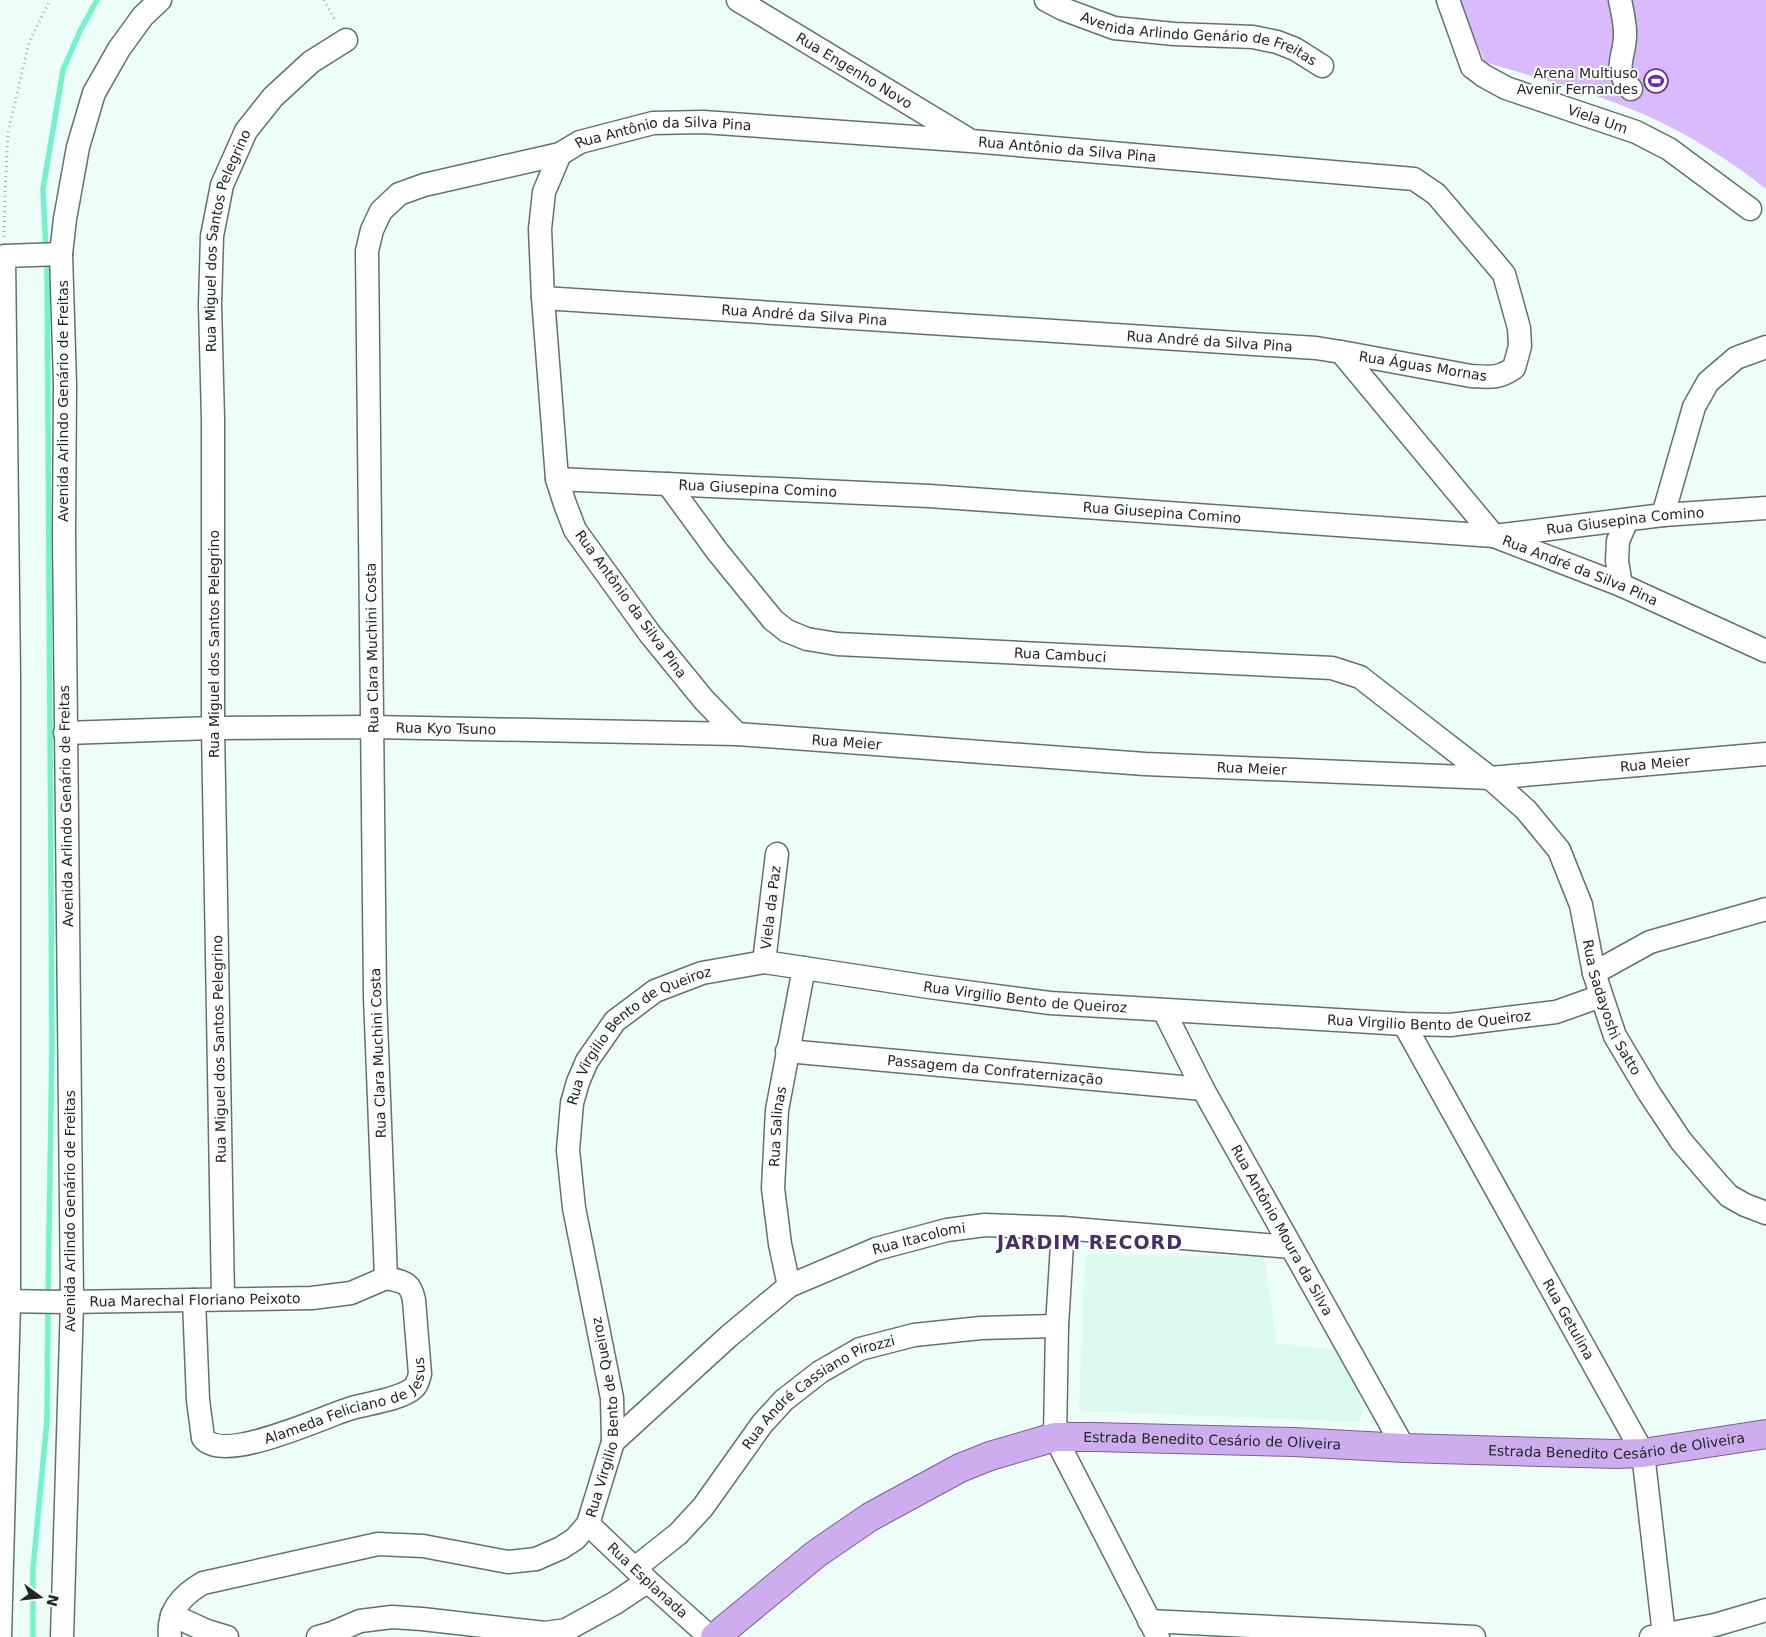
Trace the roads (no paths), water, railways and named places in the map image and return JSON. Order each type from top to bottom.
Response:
[{"type":"main road","name":"Estrada Benedito Cesário de Oliveira","points":[[715,1637],[816,1554],[870,1517],[925,1485],[960,1468],[990,1456],[1055,1437],[1294,1442],[1404,1448],[1616,1454],[1643,1453],[1766,1434]]},
{"type":"street","name":"Avenida Arlindo Genário de Freitas","points":[[62,1637],[69,1302],[64,534],[65,384],[56,254],[65,218],[78,147],[94,93],[119,49],[143,16],[160,0]]},
{"type":"street","name":"Rua Engenho Novo","points":[[738,0],[971,141]]},
{"type":"street","name":"Avenida Arlindo Genário de Freitas","points":[[1046,0],[1063,9],[1114,28],[1174,34],[1253,37],[1277,42],[1295,49],[1322,66]]},
{"type":"street","name":"Viela Um","points":[[1448,0],[1472,67],[1484,76],[1506,88],[1636,132],[1651,139],[1670,149],[1750,209]]},
{"type":"street","points":[[1620,0],[1625,33],[1620,66],[1622,79],[1631,89]]},
{"type":"street","name":"Rua Miguel dos Santos Pelegrino","points":[[223,1298],[213,728],[213,419],[210,305],[212,236],[222,185],[246,131],[273,97],[311,62],[346,40]]},
{"type":"street","name":"Rua Antônio da Silva Pina","points":[[737,734],[704,700],[650,634],[576,530],[557,479],[543,298],[540,228],[544,192],[560,154],[580,142],[653,123],[703,122],[971,141],[1414,179]]},
{"type":"street","name":"Rua Clara Muchini Costa","points":[[386,1278],[375,996],[367,251],[372,230],[381,211],[399,194],[424,185],[560,154]]},
{"type":"street","name":"Rua Águas Mornas","points":[[1341,352],[1490,378],[1502,376],[1514,368],[1520,346],[1519,328],[1504,274],[1436,194],[1414,179]]},
{"type":"street","points":[[0,1637],[12,255],[56,254]]},
{"type":"street","name":"Rua André da Silva Pina","points":[[543,298],[1316,348],[1341,352],[1494,536],[1621,585],[1766,651]]},
{"type":"street","points":[[1663,515],[1694,407],[1708,382],[1736,358],[1766,347]]},
{"type":"street","name":"Rua Giusepina Comino","points":[[557,479],[939,497],[1494,536],[1663,515],[1766,508]]},
{"type":"street","name":"Rua Cambuci","points":[[668,484],[717,551],[773,620],[787,631],[807,639],[837,644],[1332,668],[1360,677],[1490,778]]},
{"type":"street","points":[[1621,585],[1617,561],[1618,541],[1627,520]]},
{"type":"street","name":"Rua Kyo Tsuno","points":[[65,733],[213,728],[373,727],[737,734]]},
{"type":"street","name":"Rua Meier","points":[[737,734],[1145,764],[1490,778],[1766,754]]},
{"type":"street","name":"Rua Sadayoshi Satto","points":[[1490,778],[1526,810],[1559,850],[1581,905],[1594,973],[1615,1036],[1681,1141],[1729,1196],[1744,1205],[1766,1213]]},
{"type":"street","name":"Viela da Paz","points":[[764,962],[777,854]]},
{"type":"street","points":[[1594,973],[1650,942],[1766,908]]},
{"type":"street","name":"Rua Virgilio Bento de Queiroz","points":[[171,1626],[180,1600],[190,1590],[203,1583],[378,1544],[405,1544],[431,1547],[508,1562],[536,1559],[561,1548],[575,1539],[588,1524],[613,1442],[612,1398],[574,1208],[568,1150],[572,1103],[587,1061],[615,1021],[655,991],[702,973],[764,962],[1050,1002],[1164,1011],[1450,1025],[1556,1012],[1601,996]]},
{"type":"street","name":"Rua Salinas","points":[[789,1286],[780,1244],[772,1188],[777,1110],[804,968]]},
{"type":"street","name":"Rua Antônio Moura da Silva","points":[[1164,1011],[1203,1089],[1404,1448]]},
{"type":"street","name":"Rua Getulina","points":[[1404,1024],[1643,1453],[1657,1636]]},
{"type":"street","name":"Passagem da Confraternização","points":[[787,1051],[1203,1089]]},
{"type":"street","name":"Rua Itacolomi","points":[[613,1442],[729,1336],[789,1286],[876,1249],[947,1230],[985,1225],[1063,1228],[1290,1247]]},
{"type":"street","points":[[1063,1228],[1057,1326],[1055,1437],[1154,1629],[1474,1637]]},
{"type":"street","name":"Rua Marechal Floriano Peixoto","points":[[4,1301],[69,1302],[312,1298],[351,1294],[386,1278]]},
{"type":"street","name":"Alameda Feliciano de Jesus","points":[[194,1300],[198,1400],[202,1434],[206,1441],[218,1446],[244,1445],[273,1437],[351,1408],[399,1396],[410,1391],[418,1384],[420,1374],[412,1288],[406,1283],[386,1278]]},
{"type":"street","name":"Rua André Cassiano Pirozzi","points":[[635,1568],[678,1534],[703,1507],[762,1424],[784,1400],[820,1372],[860,1349],[914,1335],[982,1328],[1057,1326]]},
{"type":"street","name":"Rua Esplanada","points":[[588,1524],[710,1637]]},
{"type":"street","points":[[318,1637],[360,1621],[392,1617],[545,1633],[566,1630],[615,1604],[642,1585],[652,1585]]},
{"type":"street","points":[[1657,1636],[1715,1625],[1766,1610]]},
{"type":"street","points":[[171,1626],[207,1630],[226,1637]]},
{"type":"waterway","points":[[46,251],[43,189],[63,70],[80,31],[97,0]]},
{"type":"waterway","points":[[47,260],[52,1044],[48,1298]]},
{"type":"waterway","points":[[33,1637],[33,1569],[47,1420],[48,1307]]},
{"type":"place","name":"Arena Multiuso Avenir Fernandes","points":[[1656,81]]},
{"type":"district","name":"JARDIM RECORD","points":[[1090,1242]]}]
